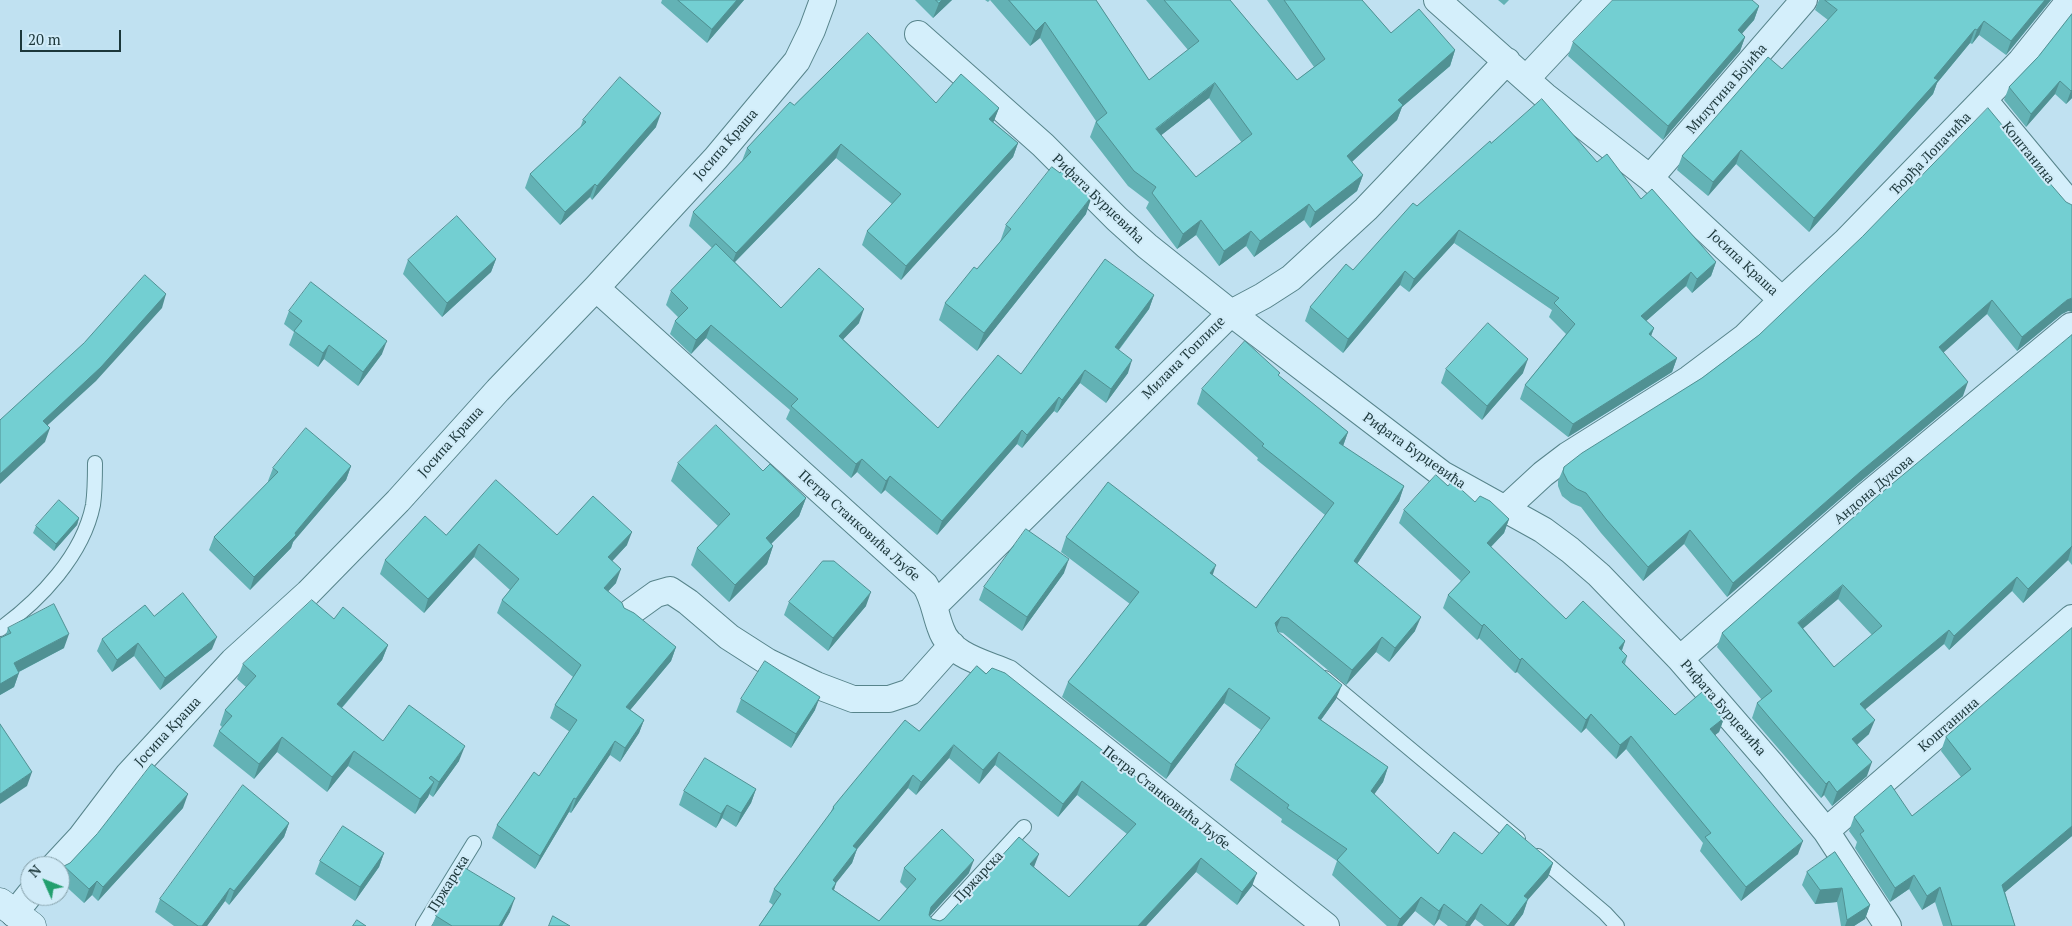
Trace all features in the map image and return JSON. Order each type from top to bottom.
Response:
[{"type":"street","name":"Јосипа Краша","points":[[63,856],[81,837],[128,775],[233,661],[308,593],[398,501],[498,390],[596,288],[716,158],[797,61],[812,30],[823,0]]},
{"type":"street","name":"Јосипа Краша","points":[[1437,0],[1526,79],[1650,178],[1782,300],[1745,336],[1703,368],[1568,455],[1543,474],[1504,510]]},
{"type":"street","points":[[1526,79],[1600,0]]},
{"type":"street","name":"Милутина Бојића","points":[[1650,178],[1804,0]]},
{"type":"street","name":"Ђорђа Лопачића","points":[[1782,300],[1846,240],[1984,100],[2021,61],[2070,0]]},
{"type":"street","name":"Рифата Бурџевића","points":[[918,34],[1043,145],[1129,230],[1231,313],[1435,469],[1504,510],[1543,530],[1577,556],[1619,594],[1680,659],[1826,831],[1888,926]]},
{"type":"street","name":"Милана Топлице","points":[[934,605],[1231,313],[1291,278],[1366,209],[1506,61]]},
{"type":"street","name":"Коштанина","points":[[1984,100],[2072,206]]},
{"type":"street","name":"Петра Станковића Љубе","points":[[596,288],[925,585],[934,605],[942,632],[952,645],[966,657],[1008,673],[1326,926]]},
{"type":"street","name":"Андона Дукова","points":[[1680,659],[1865,497],[2071,326]]},
{"type":"street","points":[[631,612],[656,594],[670,590],[688,602],[728,637],[768,662],[816,685],[853,698],[889,699],[910,692],[952,645]]},
{"type":"street","name":"Коштанина","points":[[1826,831],[2072,618]]},
{"type":"lane","points":[[0,629],[35,599],[63,568],[77,547],[87,525],[93,505],[95,463]]},
{"type":"lane","points":[[1316,671],[1459,789],[1605,913],[1617,926]]},
{"type":"lane","name":"Пржарска","points":[[933,926],[1024,827]]},
{"type":"lane","name":"Пржарска","points":[[423,926],[474,843]]},
{"type":"building","points":[[678,0],[737,0],[712,29]]},
{"type":"building","points":[[1009,0],[1096,0],[1149,80],[1199,41],[1164,0],[1230,0],[1297,80],[1325,59],[1284,0],[1362,0],[1391,33],[1419,9],[1455,50],[1398,100],[1403,105],[1347,156],[1363,175],[1315,212],[1309,204],[1260,241],[1251,231],[1224,251],[1201,220],[1183,234],[1152,193],[1156,187],[1134,171],[1096,122],[1107,113],[1045,22],[1036,31]],"holes":[[[1215,83],[1252,134],[1196,177],[1156,129]]]},
{"type":"building","points":[[1613,0],[1752,0],[1759,6],[1738,30],[1745,37],[1668,126],[1573,42]]},
{"type":"building","points":[[1825,0],[2045,0],[2011,41],[1984,21],[1977,30],[1975,29],[1934,78],[1938,80],[1814,218],[1741,150],[1713,182],[1682,156],[1768,57],[1782,69],[1837,10]]},
{"type":"building","points":[[2072,14],[2072,90],[2060,81],[2031,114],[2009,87],[2038,57]]},
{"type":"building","points":[[868,33],[936,103],[961,74],[999,108],[989,119],[1018,143],[906,266],[867,231],[901,194],[841,144],[736,253],[693,212],[751,152],[747,148],[790,102],[794,105]]},
{"type":"building","points":[[620,77],[661,113],[597,186],[595,184],[565,212],[530,174],[586,122],[583,120]]},
{"type":"building","points":[[1542,99],[1597,162],[1607,154],[1641,199],[1652,189],[1716,262],[1697,279],[1691,272],[1641,316],[1654,328],[1649,334],[1677,358],[1573,424],[1525,385],[1575,324],[1554,303],[1559,298],[1459,230],[1414,279],[1405,271],[1348,339],[1310,307],[1346,264],[1353,270],[1413,203],[1417,206],[1490,141],[1491,143]]},
{"type":"building","points":[[1988,108],[2012,137],[2010,139],[2045,181],[2047,180],[2066,202],[2072,205],[2072,298],[2022,337],[1992,300],[1939,347],[1968,382],[1860,472],[1733,583],[1690,530],[1648,567],[1586,493],[1568,482],[1563,472],[1564,467],[1582,453],[1702,378],[1759,335],[1862,237]]},
{"type":"building","points":[[1052,167],[1060,173],[1062,170],[1092,196],[984,333],[945,303],[974,267],[977,269],[1011,229],[1006,225]]},
{"type":"building","points":[[457,216],[496,259],[447,303],[408,260]]},
{"type":"building","points":[[716,244],[781,308],[819,268],[864,309],[839,336],[938,428],[998,355],[1021,374],[1105,259],[1154,295],[1115,347],[1132,360],[1111,389],[1085,370],[1062,400],[1059,397],[1027,435],[1022,430],[942,521],[890,476],[886,481],[862,459],[856,464],[791,406],[798,399],[711,325],[696,340],[675,321],[688,308],[671,291]]},
{"type":"building","points":[[145,275],[166,294],[101,367],[43,421],[50,428],[0,474],[0,420],[84,343]]},
{"type":"building","points":[[311,282],[387,341],[363,372],[329,345],[323,353],[294,331],[302,321],[289,311]]},
{"type":"building","points":[[1488,323],[1528,359],[1487,406],[1446,369]]},
{"type":"building","points":[[2072,335],[2072,546],[2028,589],[2017,577],[1954,636],[1949,630],[1860,704],[1875,720],[1852,739],[1872,762],[1837,792],[1829,781],[1826,784],[1757,703],[1772,691],[1722,633],[1880,494]],"holes":[[[1843,585],[1882,626],[1834,667],[1798,623]]]},
{"type":"building","points":[[1245,341],[1280,373],[1278,375],[1348,432],[1339,443],[1404,486],[1354,561],[1421,617],[1395,648],[1382,637],[1352,670],[1288,618],[1281,617],[1275,623],[1278,632],[1342,685],[1318,718],[1388,767],[1371,791],[1438,854],[1454,832],[1482,854],[1507,824],[1553,863],[1524,896],[1528,899],[1508,926],[1481,904],[1467,922],[1444,904],[1439,911],[1421,897],[1400,919],[1337,860],[1347,849],[1287,808],[1289,805],[1235,765],[1270,718],[1229,688],[1171,764],[1068,682],[1139,592],[1066,537],[1108,482],[1216,565],[1210,573],[1256,608],[1334,503],[1262,446],[1264,444],[1202,389]]},
{"type":"building","points":[[716,425],[763,471],[770,464],[806,498],[766,538],[773,546],[735,585],[697,548],[730,514],[678,463]]},
{"type":"building","points":[[306,428],[351,466],[295,533],[296,535],[254,577],[214,537],[278,472],[273,468]]},
{"type":"building","points":[[1436,475],[1448,486],[1452,481],[1475,502],[1480,496],[1490,501],[1509,519],[1487,543],[1566,619],[1583,601],[1625,641],[1619,648],[1627,656],[1622,662],[1675,715],[1702,692],[1724,718],[1710,729],[1803,841],[1746,887],[1705,837],[1711,833],[1631,736],[1620,745],[1591,714],[1586,720],[1522,658],[1520,660],[1484,624],[1482,626],[1448,595],[1470,572],[1404,510]]},
{"type":"building","points":[[496,480],[557,535],[593,496],[632,532],[608,557],[621,569],[604,588],[622,603],[624,608],[634,613],[676,647],[626,707],[644,720],[625,748],[615,741],[576,799],[574,798],[540,856],[497,825],[534,772],[539,776],[577,720],[555,705],[581,665],[502,600],[519,579],[479,544],[428,599],[385,560],[425,516],[446,535]]},
{"type":"building","points":[[59,500],[79,518],[56,544],[36,526]]},
{"type":"building","points":[[1026,529],[1069,559],[1027,617],[984,587]]},
{"type":"building","points":[[823,561],[834,561],[871,592],[833,638],[789,602]]},
{"type":"building","points":[[183,593],[217,637],[165,678],[138,643],[117,660],[102,639],[145,605],[154,616]]},
{"type":"building","points":[[312,600],[334,619],[343,607],[388,645],[337,704],[383,741],[409,705],[465,746],[439,782],[431,776],[429,778],[434,782],[420,799],[354,751],[332,777],[282,737],[259,764],[219,731],[232,716],[225,710],[256,676],[243,664]]},
{"type":"building","points":[[54,604],[69,634],[14,663],[19,673],[0,684],[0,638],[11,633],[8,628]]},
{"type":"building","points":[[2072,628],[2072,826],[2002,885],[2015,926],[1952,926],[1940,887],[1927,896],[1914,875],[1895,888],[1860,834],[1864,831],[1854,817],[1891,785],[1912,816],[1971,769],[1946,737]]},
{"type":"building","points":[[765,661],[820,697],[796,734],[741,699]]},
{"type":"building","points":[[977,666],[986,674],[992,668],[1005,673],[1257,873],[1242,892],[1201,858],[1138,926],[759,926],[781,894],[774,889],[833,807],[905,720],[919,731]],"holes":[[[954,745],[983,770],[999,752],[1063,804],[1082,781],[1136,824],[1069,897],[1030,864],[1039,854],[1019,837],[944,919],[940,921],[932,919],[929,915],[931,907],[974,860],[942,829],[904,868],[916,879],[879,921],[832,889],[836,883],[833,880],[857,849],[853,846],[913,775],[921,782]]]},
{"type":"building","points":[[0,724],[32,772],[0,794]]},
{"type":"building","points":[[705,758],[756,789],[741,813],[727,805],[721,814],[684,791]]},
{"type":"building","points":[[152,764],[188,794],[103,887],[97,881],[89,889],[70,872],[70,863],[97,834]]},
{"type":"building","points":[[243,785],[289,823],[234,891],[230,888],[202,926],[198,926],[160,899]]},
{"type":"building","points":[[343,826],[384,853],[360,887],[320,861]]},
{"type":"building","points":[[1835,852],[1870,905],[1847,920],[1842,888],[1820,890],[1807,872]]},
{"type":"building","points":[[465,868],[515,898],[499,926],[452,926],[436,916]]},
{"type":"building","points":[[553,916],[570,926],[549,926]]},
{"type":"building","points":[[357,920],[366,926],[353,926]]}]
